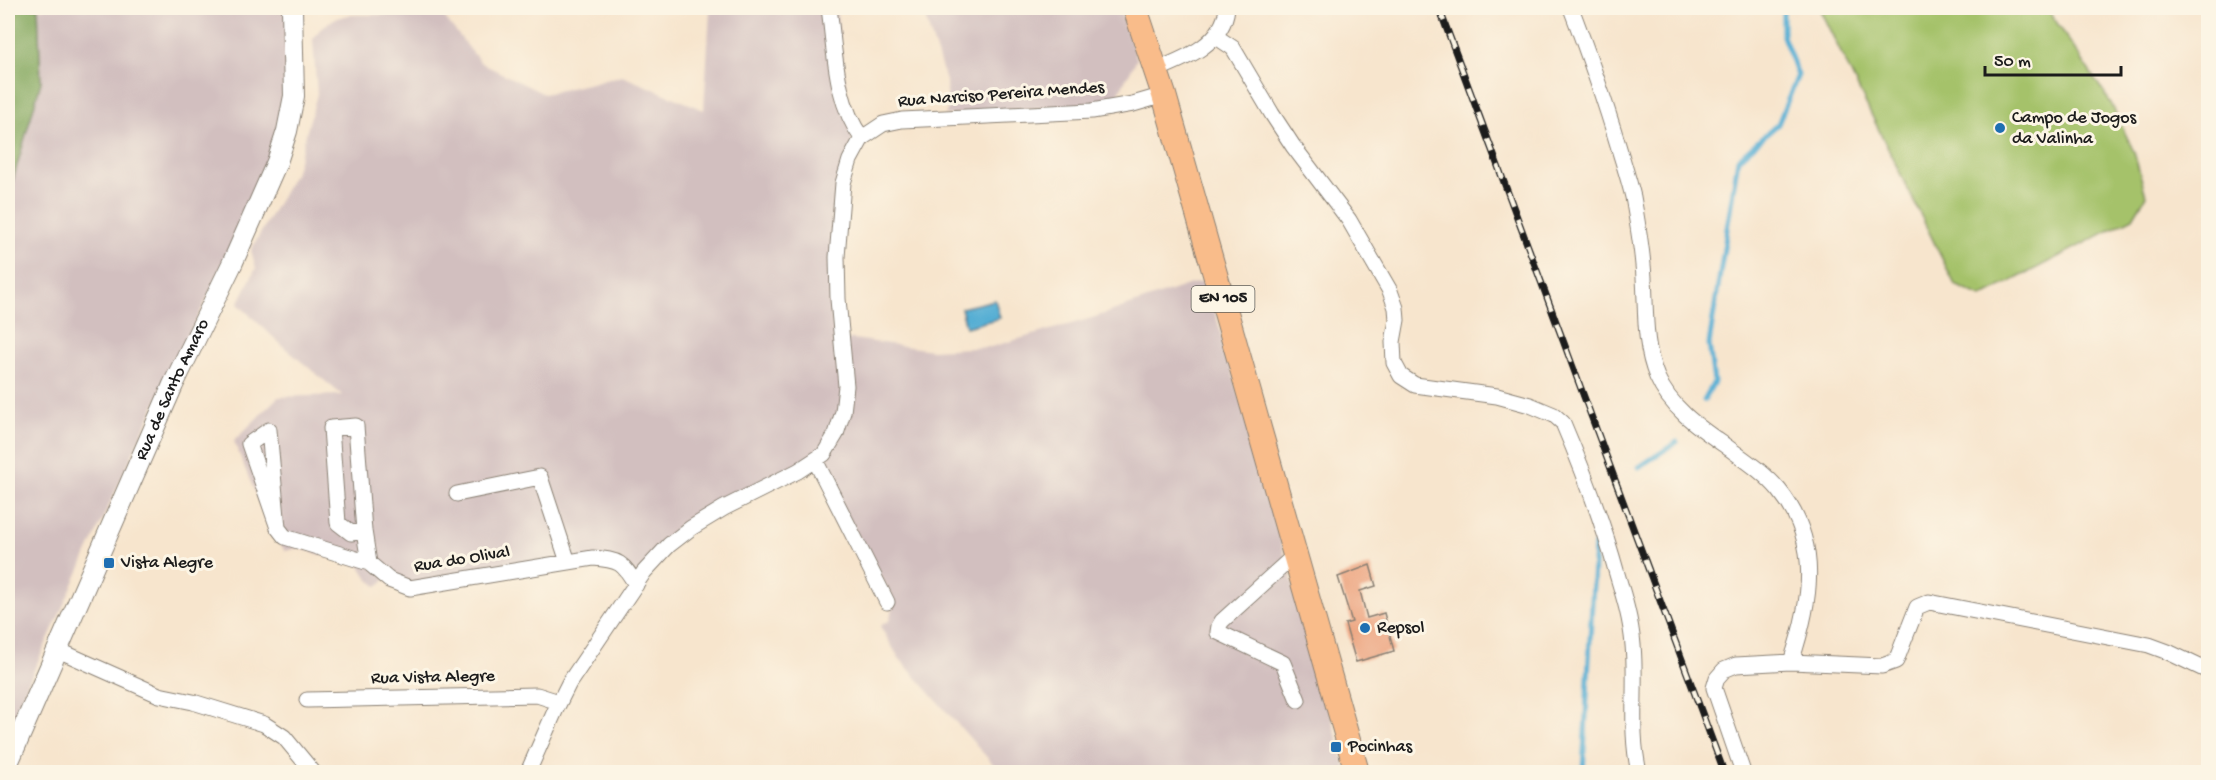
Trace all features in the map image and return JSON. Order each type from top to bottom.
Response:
[{"type":"main road","name":"EN 105","points":[[1135,8],[1164,95],[1357,772]]},
{"type":"street","name":"Rua de Santo Amaro","points":[[8,763],[173,385],[232,264],[278,162],[294,96],[292,8]]},
{"type":"street","points":[[528,772],[569,683],[644,572],[669,545],[691,528],[724,508],[798,471],[824,454],[836,434],[843,412],[846,386],[838,299],[837,231],[843,183],[850,160],[862,138],[846,112],[830,8]]},
{"type":"street","points":[[1156,70],[1194,54],[1215,36],[1227,14],[1227,8]]},
{"type":"street","points":[[1571,8],[1601,89],[1632,195],[1643,266],[1649,353],[1658,378],[1670,399],[1695,424],[1751,465],[1778,489],[1794,512],[1806,547],[1810,575],[1809,599],[1791,662]]},
{"type":"street","points":[[1215,36],[1233,48],[1293,146],[1349,220],[1385,283],[1396,308],[1394,363],[1401,375],[1415,385],[1497,396],[1530,405],[1554,415],[1563,423],[1609,546],[1629,614],[1633,645],[1633,737],[1639,772]]},
{"type":"street","name":"Rua Narciso Pereira Mendes","points":[[862,138],[883,124],[902,120],[1092,111],[1133,104],[1164,95]]},
{"type":"street","points":[[364,531],[351,533],[338,523],[331,428],[356,426],[364,531],[369,563]]},
{"type":"street","points":[[269,430],[274,484],[278,528],[249,444],[269,430]]},
{"type":"street","points":[[815,460],[887,602]]},
{"type":"street","points":[[457,494],[540,477],[568,562]]},
{"type":"street","name":"Rua do Olival","points":[[278,528],[285,537],[369,563],[389,580],[410,588],[593,558],[610,559],[625,566],[636,585]]},
{"type":"street","points":[[1296,554],[1222,621],[1218,632],[1283,663],[1298,700]]},
{"type":"street","points":[[1743,772],[1714,688],[1717,678],[1724,670],[1736,665],[1791,662],[1882,666],[1896,661],[1910,619],[1917,607],[1929,602],[2149,645],[2208,671]]},
{"type":"street","points":[[58,650],[159,695],[193,702],[264,724],[284,737],[313,772]]},
{"type":"street","name":"Rua Vista Alegre","points":[[307,700],[537,695],[559,702]]},
{"type":"shaded area","points":[[38,8],[289,8],[289,92],[266,179],[158,398],[8,727],[8,197],[41,83]]},
{"type":"shaded area","points":[[724,8],[836,8],[853,136],[842,227],[840,340],[853,339],[932,350],[991,347],[1092,318],[1206,281],[1347,772],[1000,772],[899,658],[890,643],[880,626],[890,620],[893,599],[816,461],[685,529],[641,577],[617,558],[419,586],[389,577],[377,586],[369,580],[360,566],[298,548],[285,551],[269,527],[234,441],[278,397],[342,395],[285,348],[238,304],[256,268],[251,250],[296,171],[317,94],[313,39],[321,28],[334,19],[349,15],[442,14],[481,63],[544,94],[622,76],[704,110],[710,11]]},
{"type":"shaded area","points":[[922,8],[1120,8],[1137,59],[1113,103],[945,115],[948,108],[946,81]]},
{"type":"green space","points":[[8,8],[38,8],[41,82],[8,197]]},
{"type":"green space","name":"Campo de Jogos da Valinha","points":[[1819,8],[2047,8],[2111,103],[2134,152],[2146,196],[2133,218],[1981,297],[1955,285]]},
{"type":"water","points":[[995,300],[1000,318],[966,327],[961,308]]},
{"type":"building","points":[[1370,565],[1376,586],[1360,591],[1367,618],[1384,613],[1394,651],[1356,662],[1345,624],[1352,622],[1338,577]]},
{"type":"waterway","points":[[1704,400],[1714,382],[1709,344],[1738,159],[1778,124],[1798,75],[1783,36],[1783,8]]},
{"type":"waterway","points":[[1639,467],[1677,442]]},
{"type":"waterway","points":[[1583,772],[1595,545]]},
{"type":"railway","points":[[1439,8],[1724,772]]},
{"type":"place","name":"Campo de Jogos da Valinha","points":[[2000,128]]},
{"type":"place","name":"Vista Alegre","points":[[109,563]]},
{"type":"place","name":"Repsol","points":[[1365,628]]},
{"type":"place","name":"Pocinhas","points":[[1336,747]]}]
